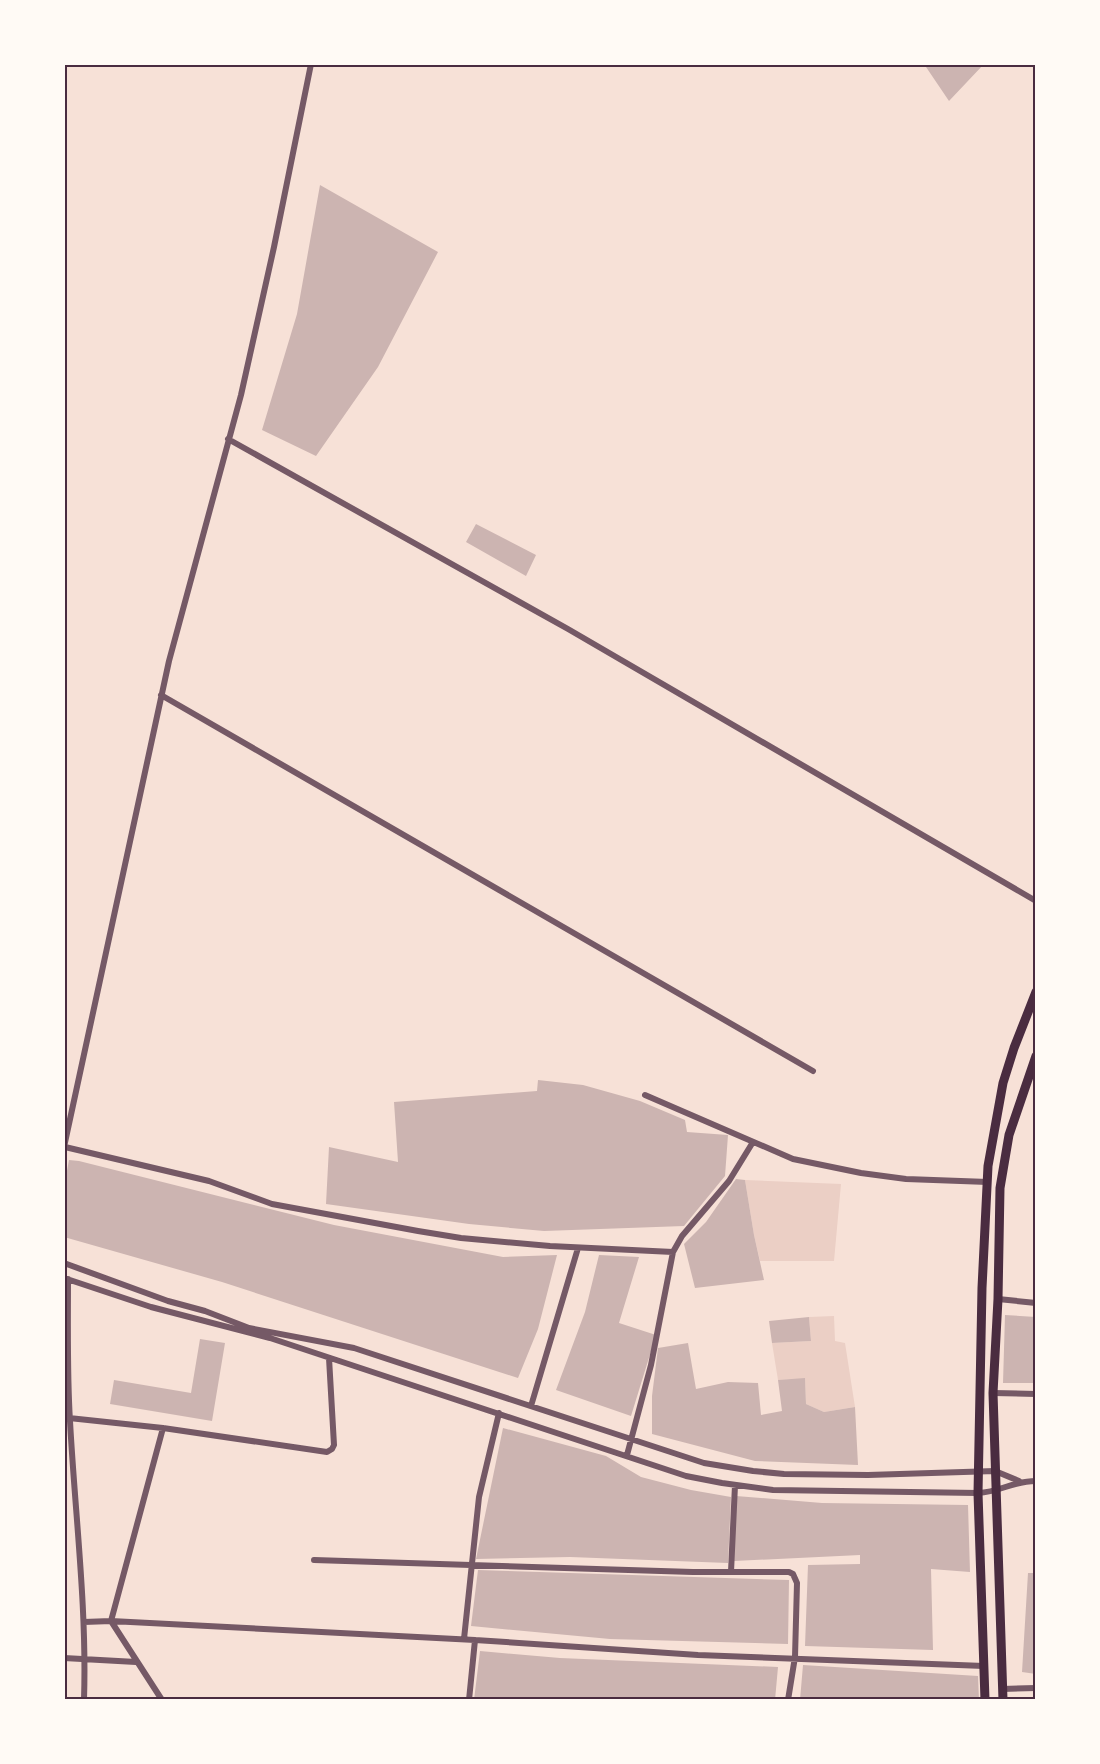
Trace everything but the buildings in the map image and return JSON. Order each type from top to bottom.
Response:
[{"type":"main road","points":[[986,1700],[978,1493],[982,1280],[988,1166],[1003,1083],[1035,992]]},
{"type":"main road","points":[[1003,1700],[993,1393],[1000,1188],[1009,1135],[1032,1073],[1035,1056]]},
{"type":"street","points":[[311,64],[272,258],[241,394],[161,695],[66,1131],[65,1147],[209,1181],[272,1204],[341,1218],[461,1238],[578,1248],[673,1252]]},
{"type":"street","points":[[228,439],[568,629],[1035,902]]},
{"type":"street","points":[[161,695],[813,1071]]},
{"type":"street","points":[[645,1095],[793,1159],[861,1173],[906,1179],[988,1182]]},
{"type":"street","points":[[627,1455],[651,1365],[673,1252],[682,1236],[729,1181],[753,1142]]},
{"type":"street","points":[[531,1406],[578,1248]]},
{"type":"street","points":[[64,1263],[249,1328],[354,1348],[704,1463],[770,1473],[868,1475],[995,1471],[1019,1481],[1035,1481]]},
{"type":"street","points":[[84,1700],[84,1622],[67,1416],[66,1279],[151,1307],[270,1338],[686,1476],[735,1485],[803,1492],[978,1493],[995,1492],[1019,1481]]},
{"type":"street","points":[[998,1299],[1035,1303]]},
{"type":"street","points":[[67,1416],[330,1451],[334,1444],[329,1358]]},
{"type":"street","points":[[993,1393],[1035,1394]]},
{"type":"street","points":[[464,1640],[479,1497],[499,1413]]},
{"type":"street","points":[[162,1700],[111,1621],[163,1428]]},
{"type":"street","points":[[731,1572],[735,1485]]},
{"type":"street","points":[[314,1560],[789,1572],[793,1574],[797,1583],[795,1657],[788,1700]]},
{"type":"street","points":[[84,1622],[111,1621],[475,1640],[698,1655],[984,1666]]},
{"type":"street","points":[[469,1700],[475,1640]]},
{"type":"street","points":[[64,1658],[136,1662]]},
{"type":"street","points":[[1002,1689],[1035,1688]]},
{"type":"shaded area","points":[[745,1180],[841,1184],[834,1261],[760,1261]]},
{"type":"shaded area","points":[[834,1316],[835,1341],[845,1343],[855,1407],[824,1412],[806,1404],[805,1379],[778,1380],[772,1343],[811,1341],[809,1317]]}]
